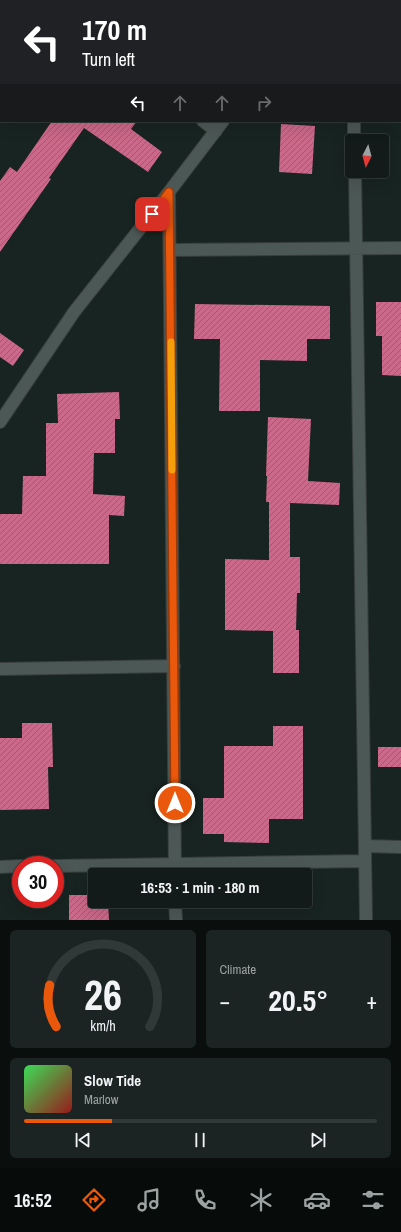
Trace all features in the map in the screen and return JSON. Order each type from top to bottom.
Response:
[{"type":"street","points":[[0,422],[74,312],[219,126],[206,122]]},
{"type":"street","points":[[354,122],[354,134]]},
{"type":"street","points":[[355,178],[366,920]]},
{"type":"street","points":[[169,192],[175,868]]},
{"type":"street","points":[[170,250],[401,248]]},
{"type":"street","points":[[0,669],[174,666]]},
{"type":"street","points":[[365,846],[401,847]]},
{"type":"street","points":[[217,868],[365,861]]},
{"type":"street","points":[[0,867],[12,866]]},
{"type":"street","points":[[64,866],[115,868]]},
{"type":"street","points":[[176,908],[176,920]]},
{"type":"building","points":[[51,122],[136,122],[131,129],[162,152],[148,172],[84,128],[49,178],[51,179],[0,252],[0,181],[10,167],[17,172]]},
{"type":"building","points":[[281,124],[315,126],[312,174],[279,172]]},
{"type":"building","points":[[376,302],[401,302],[401,376],[382,375],[382,336],[376,336]]},
{"type":"building","points":[[195,304],[330,306],[330,339],[307,339],[307,361],[260,360],[260,411],[219,411],[220,339],[194,339]]},
{"type":"building","points":[[0,333],[24,350],[13,366],[0,357]]},
{"type":"building","points":[[119,392],[120,419],[115,419],[115,453],[94,453],[93,494],[125,496],[124,516],[109,515],[109,564],[0,564],[0,514],[22,514],[23,476],[46,476],[46,423],[58,423],[57,394]]},
{"type":"building","points":[[268,417],[311,419],[308,481],[340,483],[339,505],[290,503],[290,557],[300,557],[300,593],[297,593],[296,630],[299,630],[299,673],[273,673],[273,631],[225,630],[225,559],[269,560],[269,502],[266,502]]},
{"type":"building","points":[[22,723],[52,723],[53,767],[48,767],[49,809],[0,810],[0,738],[22,738]]},
{"type":"building","points":[[273,726],[303,726],[303,819],[269,819],[269,843],[224,842],[224,834],[203,834],[203,798],[224,798],[224,746],[273,746]]},
{"type":"building","points":[[378,747],[401,747],[401,767],[378,767]]},
{"type":"building","points":[[69,895],[88,895],[88,908],[108,908],[109,920],[69,920]]},
{"type":"slow traffic","points":[[171,342],[172,470]]},
{"type":"route","points":[[152,214],[169,192],[175,803]]}]
